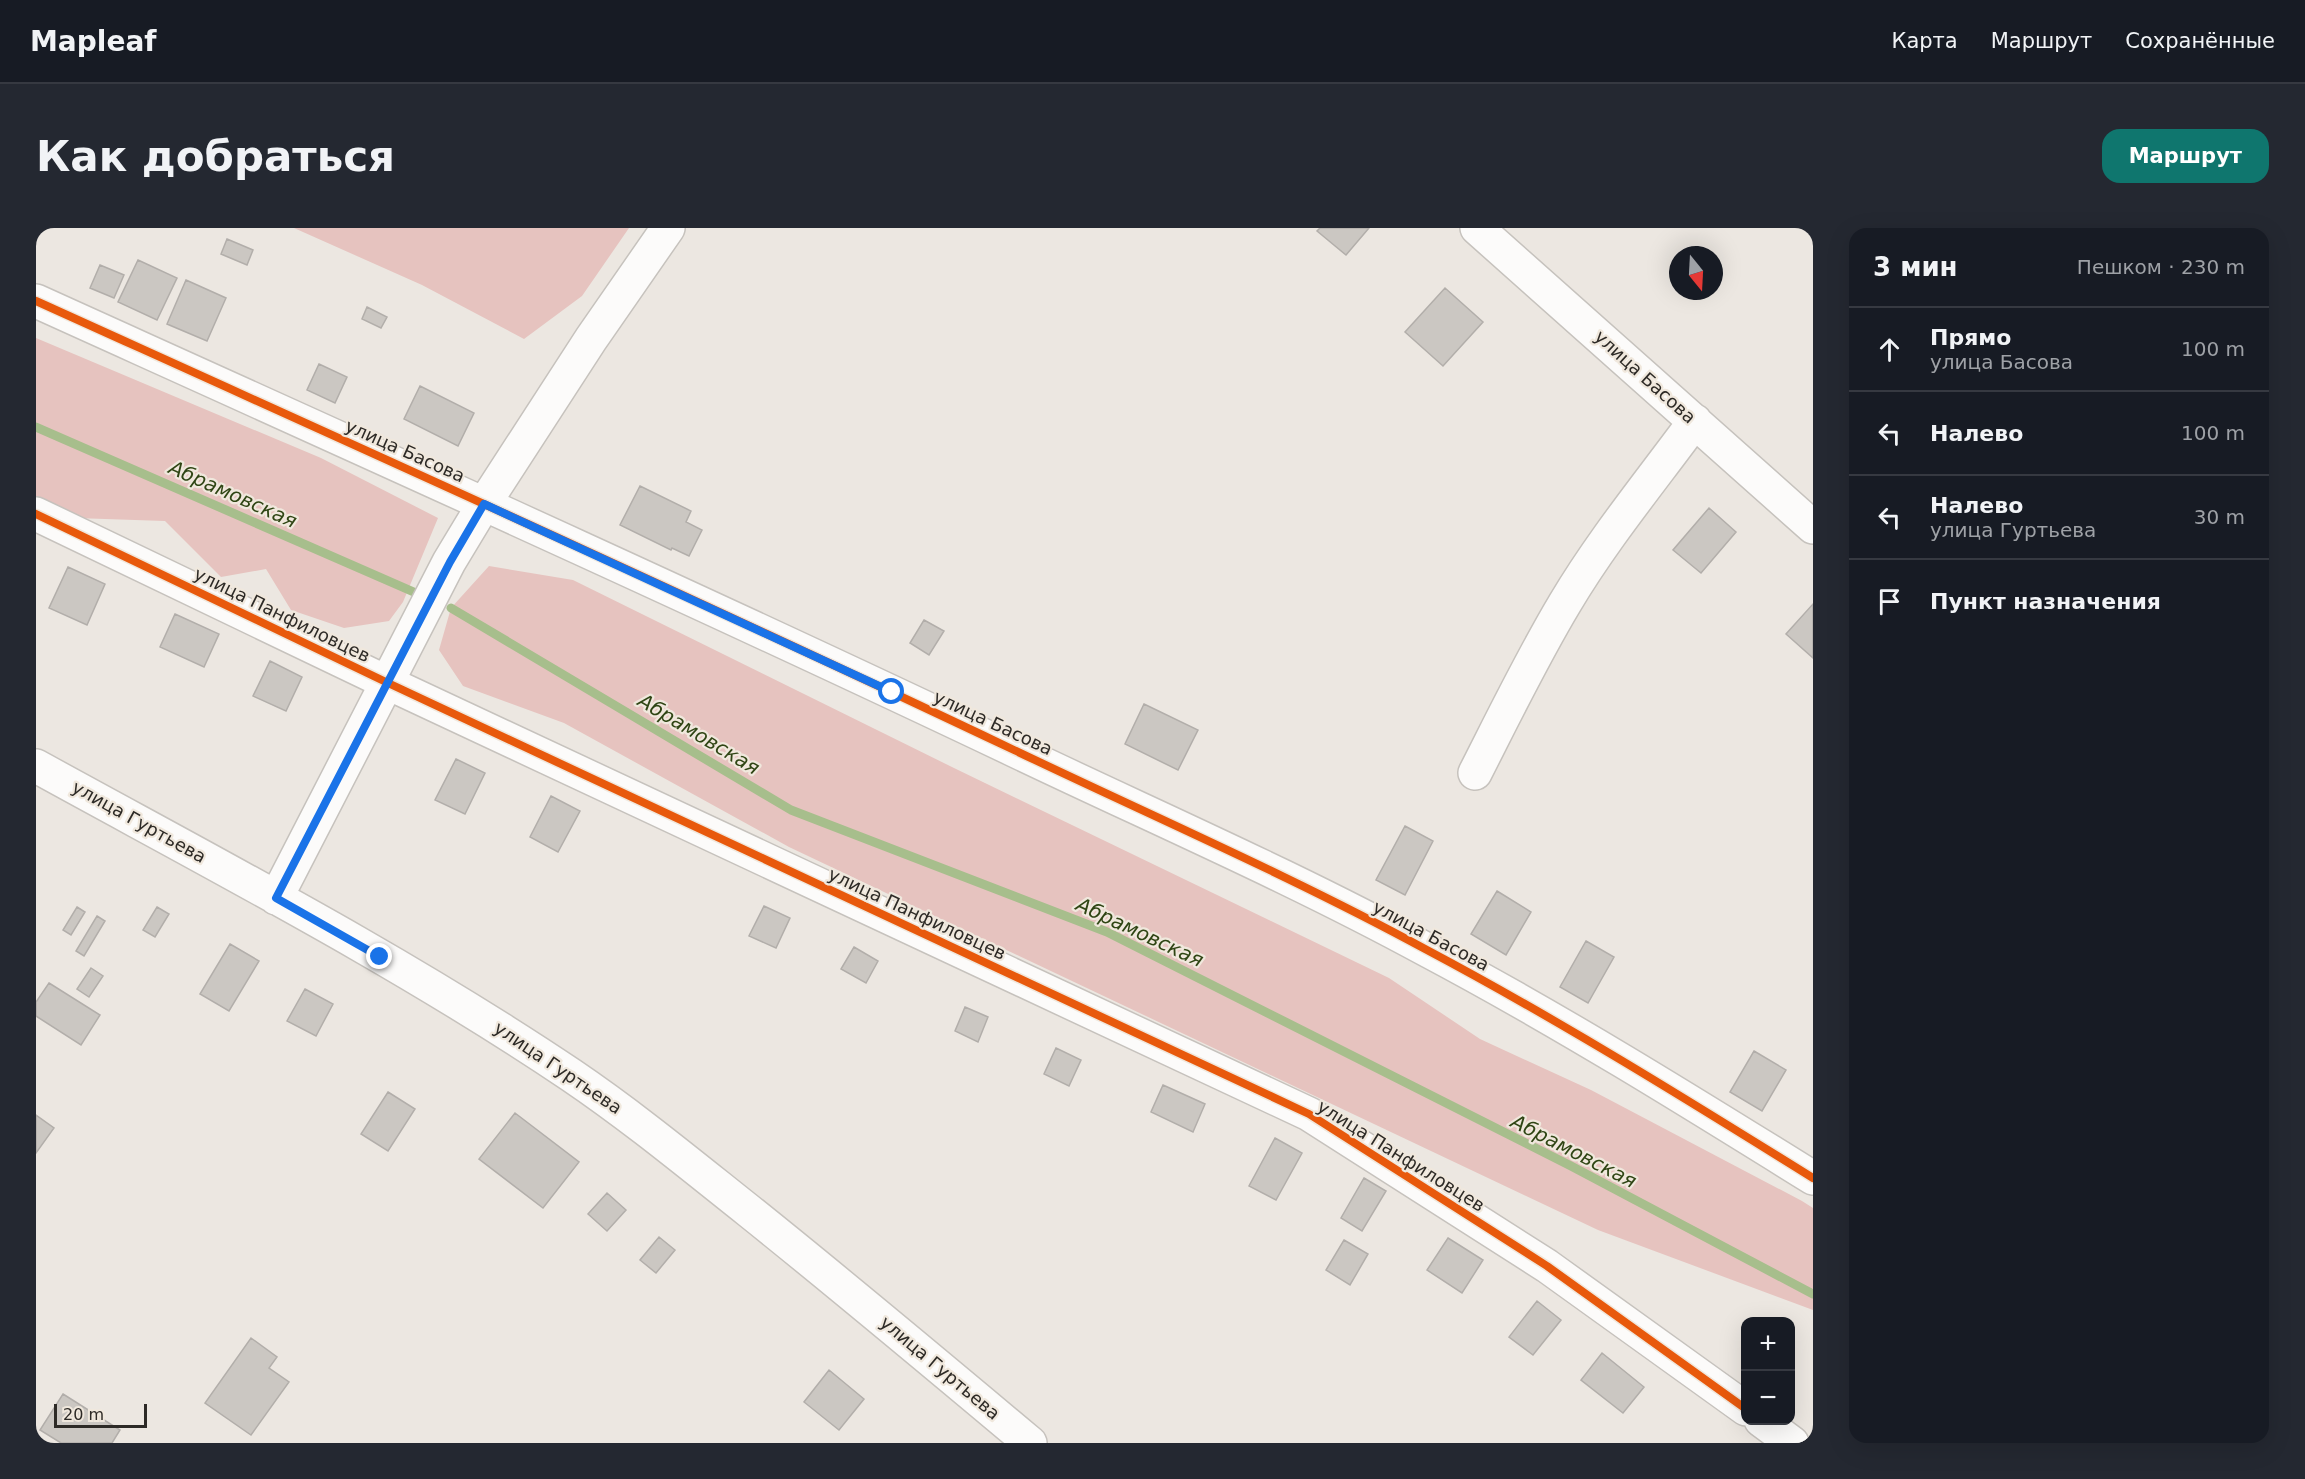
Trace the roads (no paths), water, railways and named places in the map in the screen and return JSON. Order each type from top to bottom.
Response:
[{"type":"street","points":[[276,898],[450,562],[484,504],[591,339],[668,228]]},
{"type":"street","name":"улица Басова","points":[[1477,228],[1813,527]]},
{"type":"street","name":"улица Басова","points":[[36,301],[892,692],[1287,880],[1422,947],[1564,1025],[1813,1178]]},
{"type":"street","points":[[1475,773],[1565,602],[1600,549],[1695,421]]},
{"type":"street","name":"улица Панфиловцев","points":[[36,514],[388,683],[1309,1114],[1546,1266],[1741,1405]]},
{"type":"street","name":"улица Гуртьева","points":[[36,766],[276,898],[486,1019],[573,1077],[654,1135],[861,1302],[1030,1443]]},
{"type":"street","points":[[1768,1425],[1792,1443]]},
{"type":"waterway","name":"Абрамовская","points":[[36,427],[416,593]]},
{"type":"waterway","name":"Абрамовская","points":[[451,608],[791,810],[1107,932],[1571,1166],[1813,1294]]}]
